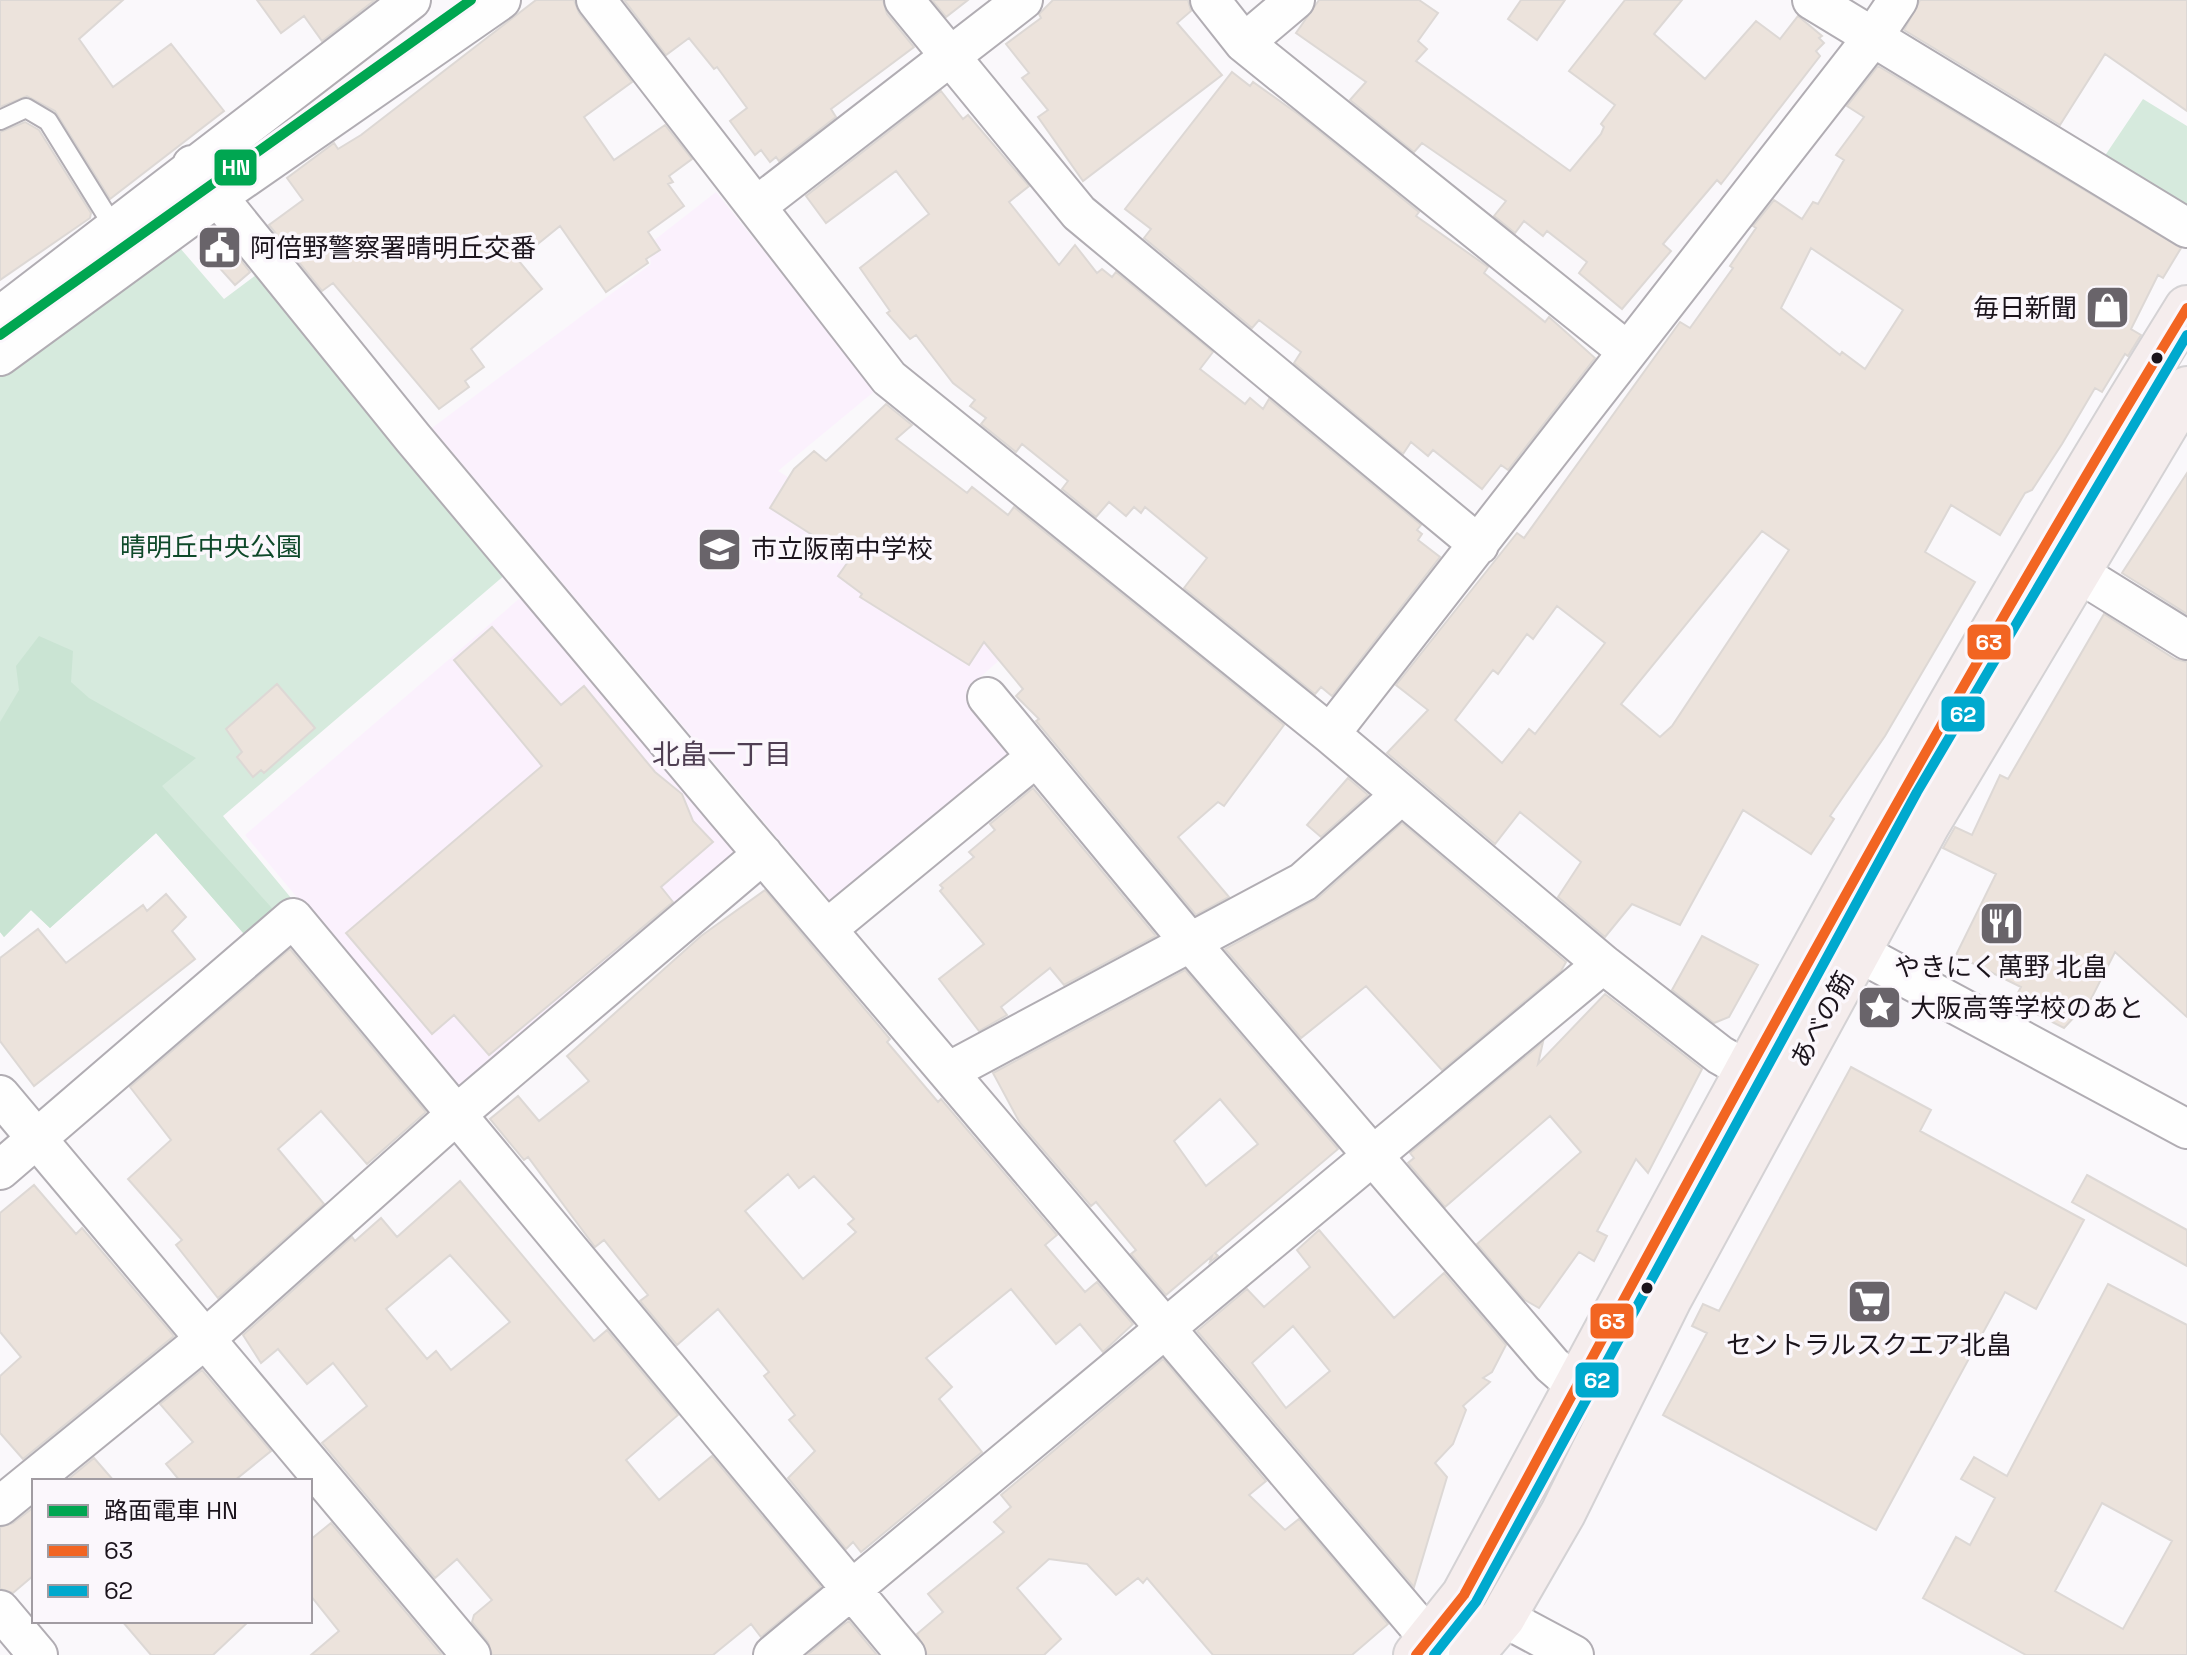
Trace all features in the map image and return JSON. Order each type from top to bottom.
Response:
[{"type":"main road","name":"あべの筋","points":[[1430,1650],[1464,1595],[1745,1070],[1898,793],[2074,569],[2187,308]]},
{"type":"main road","name":"あべの筋","points":[[1471,1655],[1503,1617],[1563,1513],[1669,1299],[1927,825],[2074,569],[2187,389]]},
{"type":"street","points":[[0,316],[115,229],[192,165],[411,0]]},
{"type":"street","points":[[0,356],[216,198],[501,0]]},
{"type":"street","points":[[596,0],[758,205],[889,378],[1330,734],[1603,964],[1745,1070],[1783,1090]]},
{"type":"street","points":[[904,0],[948,58],[1079,213],[1479,545]]},
{"type":"street","points":[[758,205],[1023,0]]},
{"type":"street","points":[[1210,0],[1244,43],[1627,351]]},
{"type":"street","points":[[1244,43],[1295,0]]},
{"type":"street","points":[[1812,0],[2187,228]]},
{"type":"street","points":[[1330,734],[1873,37],[1898,0]]},
{"type":"street","points":[[192,165],[216,198],[763,854],[1165,1327],[1430,1650]]},
{"type":"street","points":[[2074,569],[2187,640]]},
{"type":"street","points":[[987,697],[1189,941],[1552,1365],[1576,1386]]},
{"type":"street","points":[[827,929],[1036,757]]},
{"type":"street","points":[[948,1072],[1303,882],[1401,795]]},
{"type":"street","points":[[33,1479],[204,1340],[458,1113],[763,854]]},
{"type":"street","points":[[0,1170],[293,918],[906,1655]]},
{"type":"street","points":[[1858,952],[2187,1129]]},
{"type":"street","points":[[773,1655],[1603,964]]},
{"type":"street","points":[[0,1095],[471,1655]]},
{"type":"street","points":[[0,1506],[32,1480]]},
{"type":"street","points":[[0,1610],[38,1655]]},
{"type":"street","points":[[1503,1617],[1574,1655]]},
{"type":"lane","points":[[0,120],[26,108],[48,121],[115,229]]},
{"type":"shaded area","name":"市立阪南中学校","points":[[716,192],[876,390],[778,471],[1035,628],[966,690],[1015,752],[833,904],[432,428],[651,264],[648,245]]},
{"type":"shaded area","points":[[527,592],[738,847],[737,862],[470,1085],[455,1087],[245,835]]},
{"type":"green space","points":[[2143,99],[2187,126],[2187,217],[2098,166]]},
{"type":"green space","name":"晴明丘中央公園","points":[[180,248],[224,299],[260,272],[506,574],[223,816],[296,904],[251,942],[156,833],[50,928],[31,910],[4,937],[0,932],[0,374]]},
{"type":"green space","points":[[39,636],[73,651],[71,682],[89,698],[196,758],[162,786],[280,917],[251,942],[156,833],[50,928],[31,910],[4,937],[0,932],[0,722],[19,690],[16,666]]},
{"type":"building","points":[[0,0],[123,0],[79,39],[113,87],[171,44],[224,111],[110,199],[55,111],[27,96],[0,107]]},
{"type":"building","points":[[257,0],[375,0],[322,41],[304,16],[281,33]]},
{"type":"building","points":[[536,0],[574,0],[579,13],[632,82],[584,117],[614,160],[665,125],[692,159],[669,176],[673,182],[668,184],[684,206],[648,232],[660,250],[646,259],[648,263],[606,292],[560,226],[518,260],[542,289],[471,349],[484,367],[465,381],[469,387],[439,409],[333,283],[322,291],[269,225],[303,200],[287,178],[334,143],[338,149],[361,135]]},
{"type":"building","points":[[624,0],[883,0],[887,14],[914,47],[831,109],[836,117],[779,161],[776,157],[770,162],[761,150],[755,155],[730,121],[747,108],[717,67],[714,69],[689,38],[666,55]]},
{"type":"building","points":[[932,0],[968,0],[946,17]]},
{"type":"building","points":[[1053,0],[1188,0],[1191,11],[1177,23],[1222,75],[1083,181],[1038,117],[1048,110],[1022,78],[1029,73],[1006,44],[1041,18],[1039,14]]},
{"type":"building","points":[[1319,0],[1419,0],[1438,13],[1418,41],[1427,49],[1416,61],[1570,171],[1601,134],[1604,127],[1601,124],[1615,105],[1569,71],[1625,0],[1682,0],[1654,34],[1705,79],[1756,21],[1780,39],[1798,16],[1822,36],[1819,38],[1824,43],[1816,51],[1820,56],[1721,184],[1717,180],[1663,244],[1671,251],[1622,309],[1579,273],[1587,262],[1547,231],[1543,236],[1524,221],[1515,233],[1494,216],[1506,201],[1422,143],[1414,152],[1350,100],[1366,82],[1296,33]]},
{"type":"building","points":[[1521,0],[1565,0],[1537,40],[1508,19]]},
{"type":"building","points":[[1920,0],[2187,0],[2187,111],[2105,54],[2060,125],[1904,30]]},
{"type":"building","points":[[1878,66],[2181,248],[2163,278],[2158,275],[2131,329],[2141,335],[2128,356],[2125,354],[2102,392],[2095,388],[2062,444],[2032,490],[2025,493],[2000,535],[1951,505],[1925,552],[1975,582],[1885,736],[1830,816],[1834,819],[1811,854],[1743,810],[1680,925],[1632,904],[1605,937],[1558,897],[1581,862],[1520,812],[1495,844],[1387,753],[1428,710],[1396,685],[1517,533],[1524,538],[1680,322],[1690,328],[1733,268],[1730,266],[1756,228],[1753,226],[1774,200],[1802,219],[1813,202],[1818,204],[1844,160],[1836,155],[1864,117],[1847,106]],"holes":[[[1811,248],[1903,310],[1865,369],[1842,352],[1840,355],[1781,308]],[[1762,531],[1789,550],[1672,726],[1660,737],[1621,704]],[[1557,606],[1605,643],[1535,734],[1529,729],[1502,763],[1455,720],[1493,670],[1498,674],[1527,634],[1533,639]]]},
{"type":"building","points":[[1232,72],[1250,86],[1253,82],[1298,114],[1419,212],[1416,216],[1488,267],[1484,273],[1545,322],[1549,317],[1595,358],[1508,470],[1501,465],[1482,489],[1433,450],[1428,456],[1411,442],[1403,454],[1294,363],[1301,352],[1259,320],[1252,328],[1144,238],[1151,229],[1125,209]]},
{"type":"building","points":[[941,91],[963,119],[968,115],[1029,186],[1009,202],[1059,265],[1075,245],[1097,273],[1102,269],[1112,277],[1116,272],[1213,352],[1200,369],[1245,404],[1250,398],[1263,409],[1269,399],[1421,525],[1417,530],[1422,534],[1418,540],[1440,557],[1332,696],[1321,687],[1315,694],[1184,588],[1207,558],[1145,507],[1141,513],[1134,507],[1126,516],[1109,502],[1096,517],[1062,489],[1068,481],[1022,444],[1016,452],[981,424],[986,418],[970,406],[975,400],[953,383],[916,335],[910,339],[887,313],[890,311],[860,268],[929,214],[896,171],[826,223],[806,196]]},
{"type":"building","points":[[25,122],[39,130],[91,213],[90,218],[0,280],[0,132]]},
{"type":"building","points":[[233,250],[250,272],[235,285],[215,263]]},
{"type":"building","points":[[886,404],[912,425],[896,439],[967,493],[972,487],[1008,515],[1014,507],[1284,725],[1224,806],[1218,802],[1178,837],[1229,897],[1196,915],[1036,721],[1039,719],[1016,696],[1023,689],[984,642],[969,665],[860,597],[862,594],[838,576],[850,559],[770,508],[794,469],[814,451],[826,461]]},
{"type":"building","points":[[2187,473],[2187,614],[2122,573]]},
{"type":"building","points":[[2104,614],[2175,659],[2187,662],[2187,1017],[2115,952],[2091,999],[2064,1028],[2013,1002],[2021,987],[1956,955],[1996,874],[1943,848],[1955,827],[1972,835],[2000,775],[2008,779]]},
{"type":"building","points":[[492,627],[561,705],[584,686],[655,772],[682,794],[693,821],[713,842],[661,887],[673,902],[489,1055],[454,1015],[432,1034],[346,933],[542,766],[454,660]]},
{"type":"building","points":[[277,684],[315,728],[264,773],[261,770],[253,777],[237,757],[242,752],[226,729]]},
{"type":"building","points":[[1348,778],[1368,795],[1321,837],[1307,825]]},
{"type":"building","points":[[1033,788],[1156,936],[1064,985],[1050,968],[1001,1007],[1007,1015],[979,1031],[939,979],[984,944],[940,891],[943,888],[940,885],[974,857],[969,852],[995,830],[990,824]]},
{"type":"building","points":[[1402,823],[1566,962],[1561,971],[1442,1070],[1366,986],[1301,1038],[1225,949],[1317,899]]},
{"type":"building","points":[[765,890],[890,1039],[887,1042],[938,1102],[941,1099],[1057,1235],[1045,1245],[1085,1292],[1097,1282],[1133,1324],[1103,1352],[1080,1324],[1056,1344],[1011,1289],[926,1358],[952,1387],[939,1399],[982,1452],[861,1552],[853,1542],[846,1549],[788,1478],[815,1451],[789,1420],[795,1415],[764,1376],[769,1372],[718,1309],[677,1345],[640,1301],[648,1295],[604,1240],[595,1247],[528,1157],[524,1160],[490,1119],[518,1096],[539,1121],[589,1081],[567,1056],[701,936]],"holes":[[[788,1174],[799,1188],[814,1176],[854,1219],[848,1224],[856,1232],[803,1279],[745,1211]]]},
{"type":"building","points":[[166,894],[186,917],[172,931],[195,959],[34,1086],[0,1041],[0,958],[38,929],[66,963],[143,905],[147,911]]},
{"type":"building","points":[[1702,936],[1758,965],[1729,1017],[1714,1023],[1672,990]]},
{"type":"building","points":[[290,949],[426,1112],[367,1164],[321,1111],[278,1149],[324,1204],[218,1298],[176,1245],[182,1240],[128,1179],[171,1140],[130,1087]]},
{"type":"building","points":[[1185,970],[1338,1149],[1215,1253],[1218,1256],[1210,1262],[1212,1256],[1166,1295],[1131,1254],[1136,1250],[1096,1202],[1091,1206],[1020,1123],[993,1073]],"holes":[[[1220,1099],[1258,1144],[1206,1186],[1174,1141]]]},
{"type":"building","points":[[1605,994],[1702,1069],[1648,1173],[1636,1159],[1597,1231],[1607,1236],[1594,1261],[1579,1252],[1539,1308],[1525,1300],[1477,1244],[1581,1152],[1550,1116],[1445,1207],[1408,1163],[1414,1158],[1410,1153],[1543,1042],[1538,1064]]},
{"type":"building","points":[[1851,1067],[1931,1110],[1920,1131],[2084,1220],[2036,1309],[2005,1292],[1876,1530],[1663,1415],[1707,1333],[1692,1326],[1703,1304],[1719,1311]]},
{"type":"building","points":[[2087,1175],[2187,1230],[2187,1266],[2072,1202]]},
{"type":"building","points":[[460,1181],[594,1341],[607,1330],[678,1415],[626,1460],[659,1500],[712,1456],[821,1587],[761,1637],[751,1624],[713,1655],[492,1655],[488,1642],[472,1622],[474,1615],[492,1600],[457,1559],[435,1578],[322,1443],[367,1406],[333,1363],[307,1384],[278,1349],[261,1363],[243,1335],[352,1237],[355,1241],[381,1218],[397,1237]],"holes":[[[450,1255],[510,1322],[451,1370],[436,1351],[427,1359],[386,1309]]]},
{"type":"building","points":[[34,1185],[76,1234],[82,1228],[174,1336],[23,1459],[0,1433],[0,1376],[21,1357],[0,1332],[0,1213]]},
{"type":"building","points":[[1319,1230],[1394,1318],[1444,1273],[1506,1345],[1492,1372],[1483,1378],[1490,1382],[1463,1406],[1466,1410],[1453,1444],[1435,1463],[1447,1477],[1414,1587],[1197,1331],[1247,1289],[1264,1307],[1310,1267],[1297,1250]],"holes":[[[1293,1326],[1330,1371],[1286,1408],[1252,1363]]]},
{"type":"building","points":[[2108,1284],[2187,1325],[2187,1655],[2026,1655],[1923,1598],[1956,1537],[1970,1545],[1995,1498],[1961,1479],[1974,1457],[2007,1476]],"holes":[[[2102,1503],[2172,1541],[2123,1629],[2055,1591]]]},
{"type":"building","points":[[1163,1359],[1266,1481],[1249,1495],[1285,1530],[1299,1519],[1388,1624],[1352,1655],[1213,1655],[1147,1578],[1143,1583],[1138,1578],[1116,1595],[1087,1564],[1049,1559],[1017,1588],[1061,1639],[1044,1655],[927,1655],[917,1634],[943,1612],[928,1594],[1004,1532],[994,1522],[1011,1507],[1001,1495]]},
{"type":"building","points":[[202,1370],[271,1451],[236,1479],[178,1479],[166,1464],[193,1442],[160,1404]]},
{"type":"building","points":[[94,1458],[112,1479],[68,1479]]},
{"type":"building","points":[[32,1509],[32,1577],[13,1593],[0,1589],[0,1527],[13,1523]]},
{"type":"building","points":[[331,1523],[442,1655],[311,1655],[339,1631],[312,1597],[312,1538]]},
{"type":"building","points":[[849,1621],[877,1655],[807,1655],[843,1625]]},
{"type":"building","points":[[124,1623],[247,1623],[213,1655],[151,1655]]},
{"type":"tram line","name":"HN","points":[[0,335],[471,0]]},
{"type":"transit line","name":"63","points":[[1416,1655],[1464,1595],[1907,786],[2187,308]]},
{"type":"transit line","name":"62","points":[[1434,1655],[1476,1602],[1917,792],[2187,335]]},
{"type":"place","name":"阿倍野警察署晴明丘交番","points":[[219,248]]},
{"type":"place","name":"毎日新聞","points":[[2108,308]]},
{"type":"place","name":"市立阪南中学校","points":[[720,549]]},
{"type":"place","name":"やきにく萬野 北畠","points":[[2001,924]]},
{"type":"place","name":"大阪高等学校のあと","points":[[1879,1008]]},
{"type":"place","name":"セントラルスクエア北畠","points":[[1869,1302]]},
{"type":"district","name":"北畠一丁目","points":[[722,754]]}]
